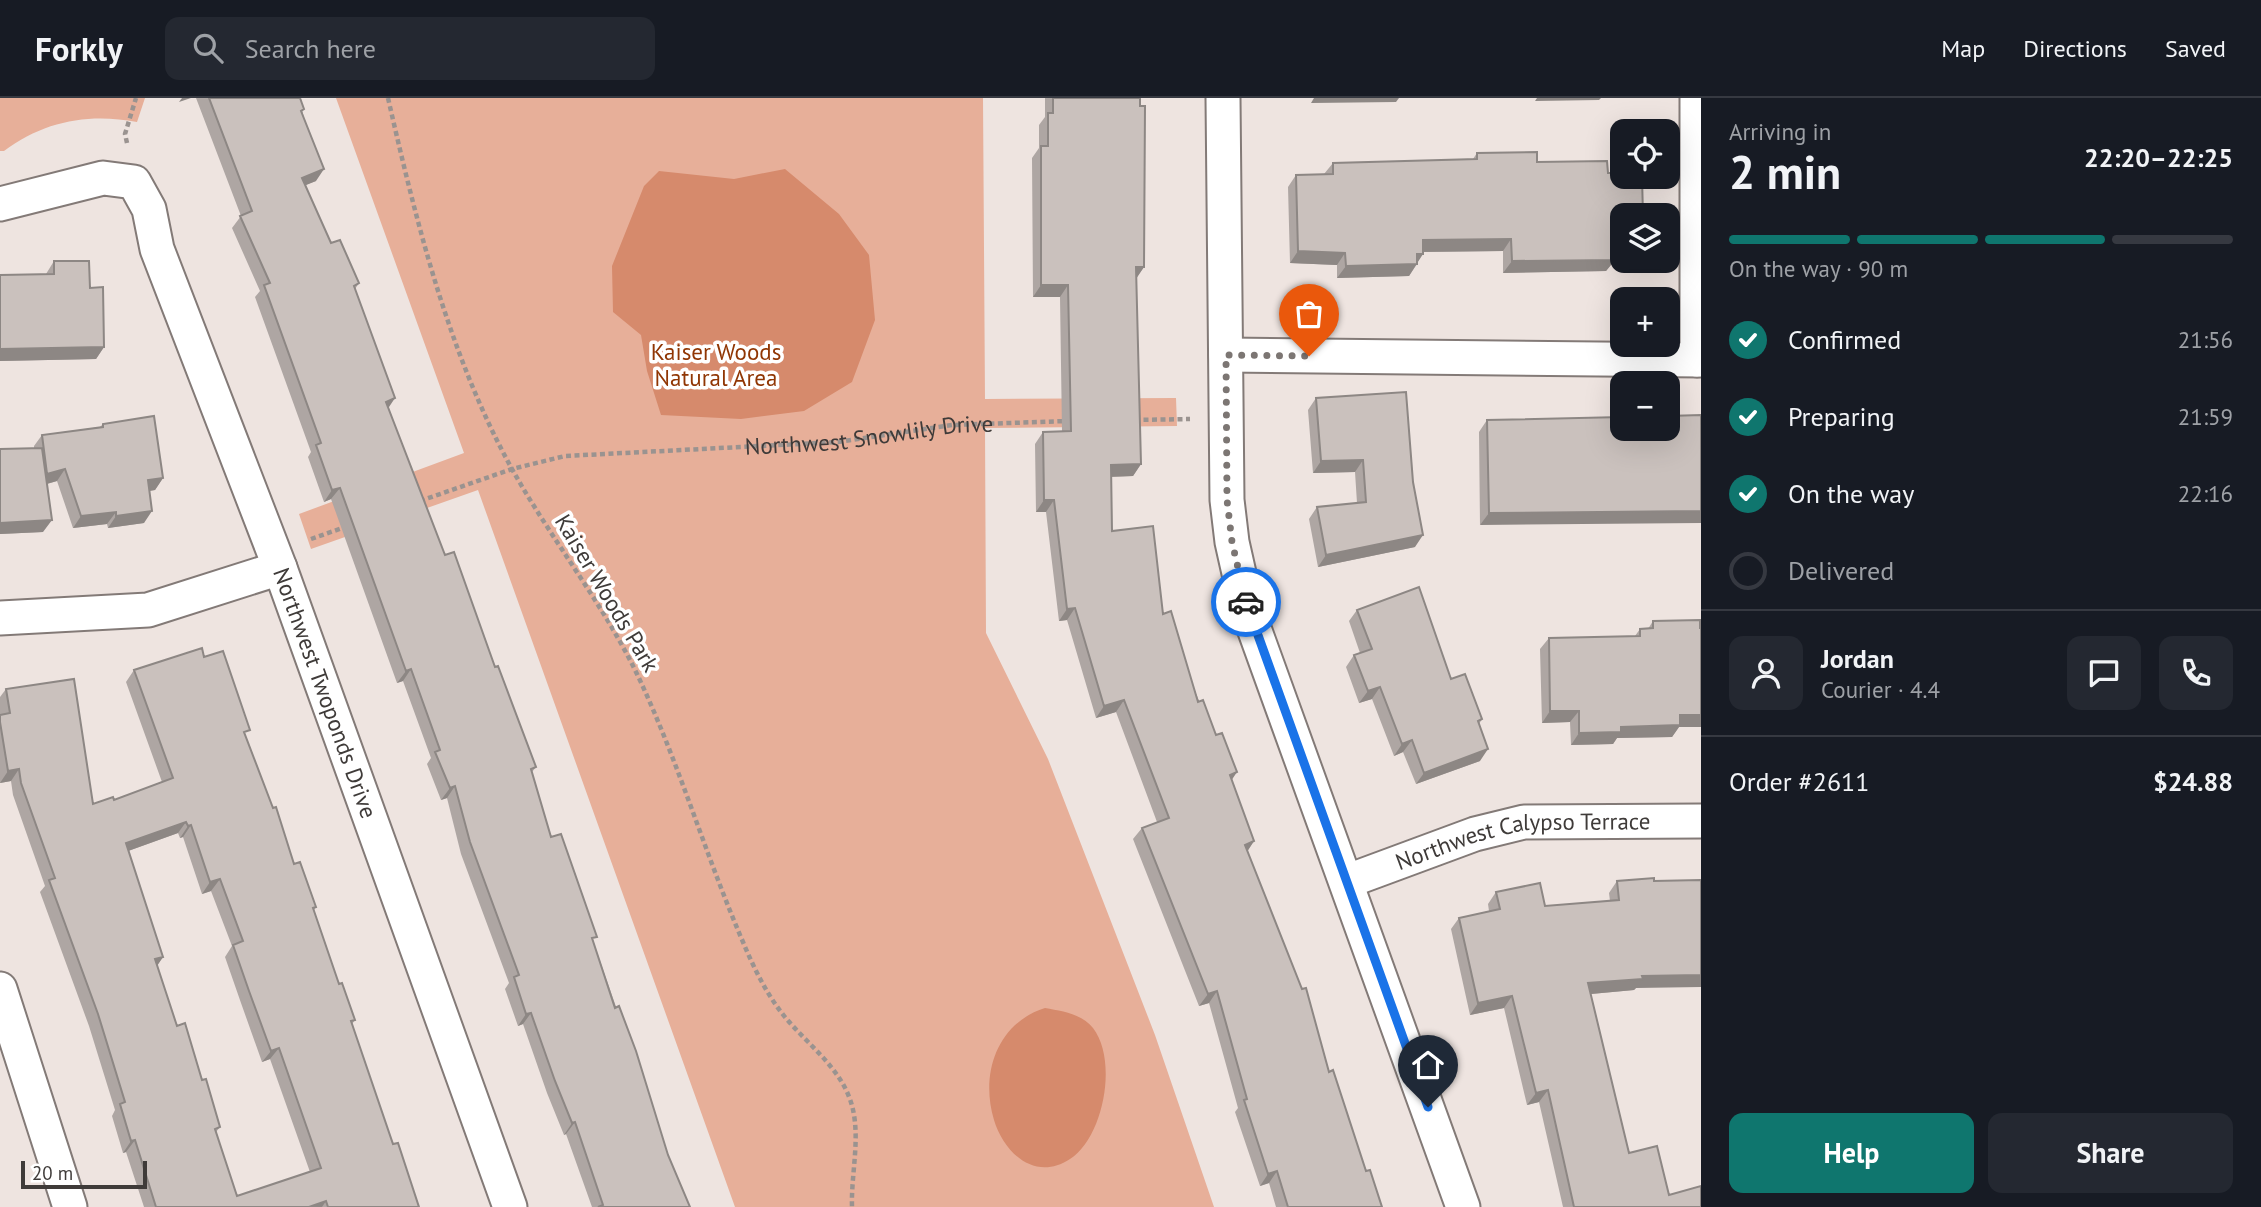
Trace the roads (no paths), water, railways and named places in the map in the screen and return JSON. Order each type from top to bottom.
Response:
[{"type":"street","points":[[1223,98],[1227,500],[1232,542],[1247,609],[1348,881],[1463,1207]]},
{"type":"street","points":[[1226,355],[1699,360],[1697,98]]},
{"type":"street","name":"Northwest Twoponds Drive","points":[[0,204],[103,178],[134,182],[149,209],[158,249],[280,568],[510,1207]]},
{"type":"street","points":[[0,618],[148,610],[280,568]]},
{"type":"street","name":"Northwest Calypso Terrace","points":[[1348,881],[1475,834],[1524,822],[1701,821]]},
{"type":"street","points":[[0,989],[69,1207]]},
{"type":"park label","name":"Kaiser Woods Natural Area","points":[[716,365]]}]
